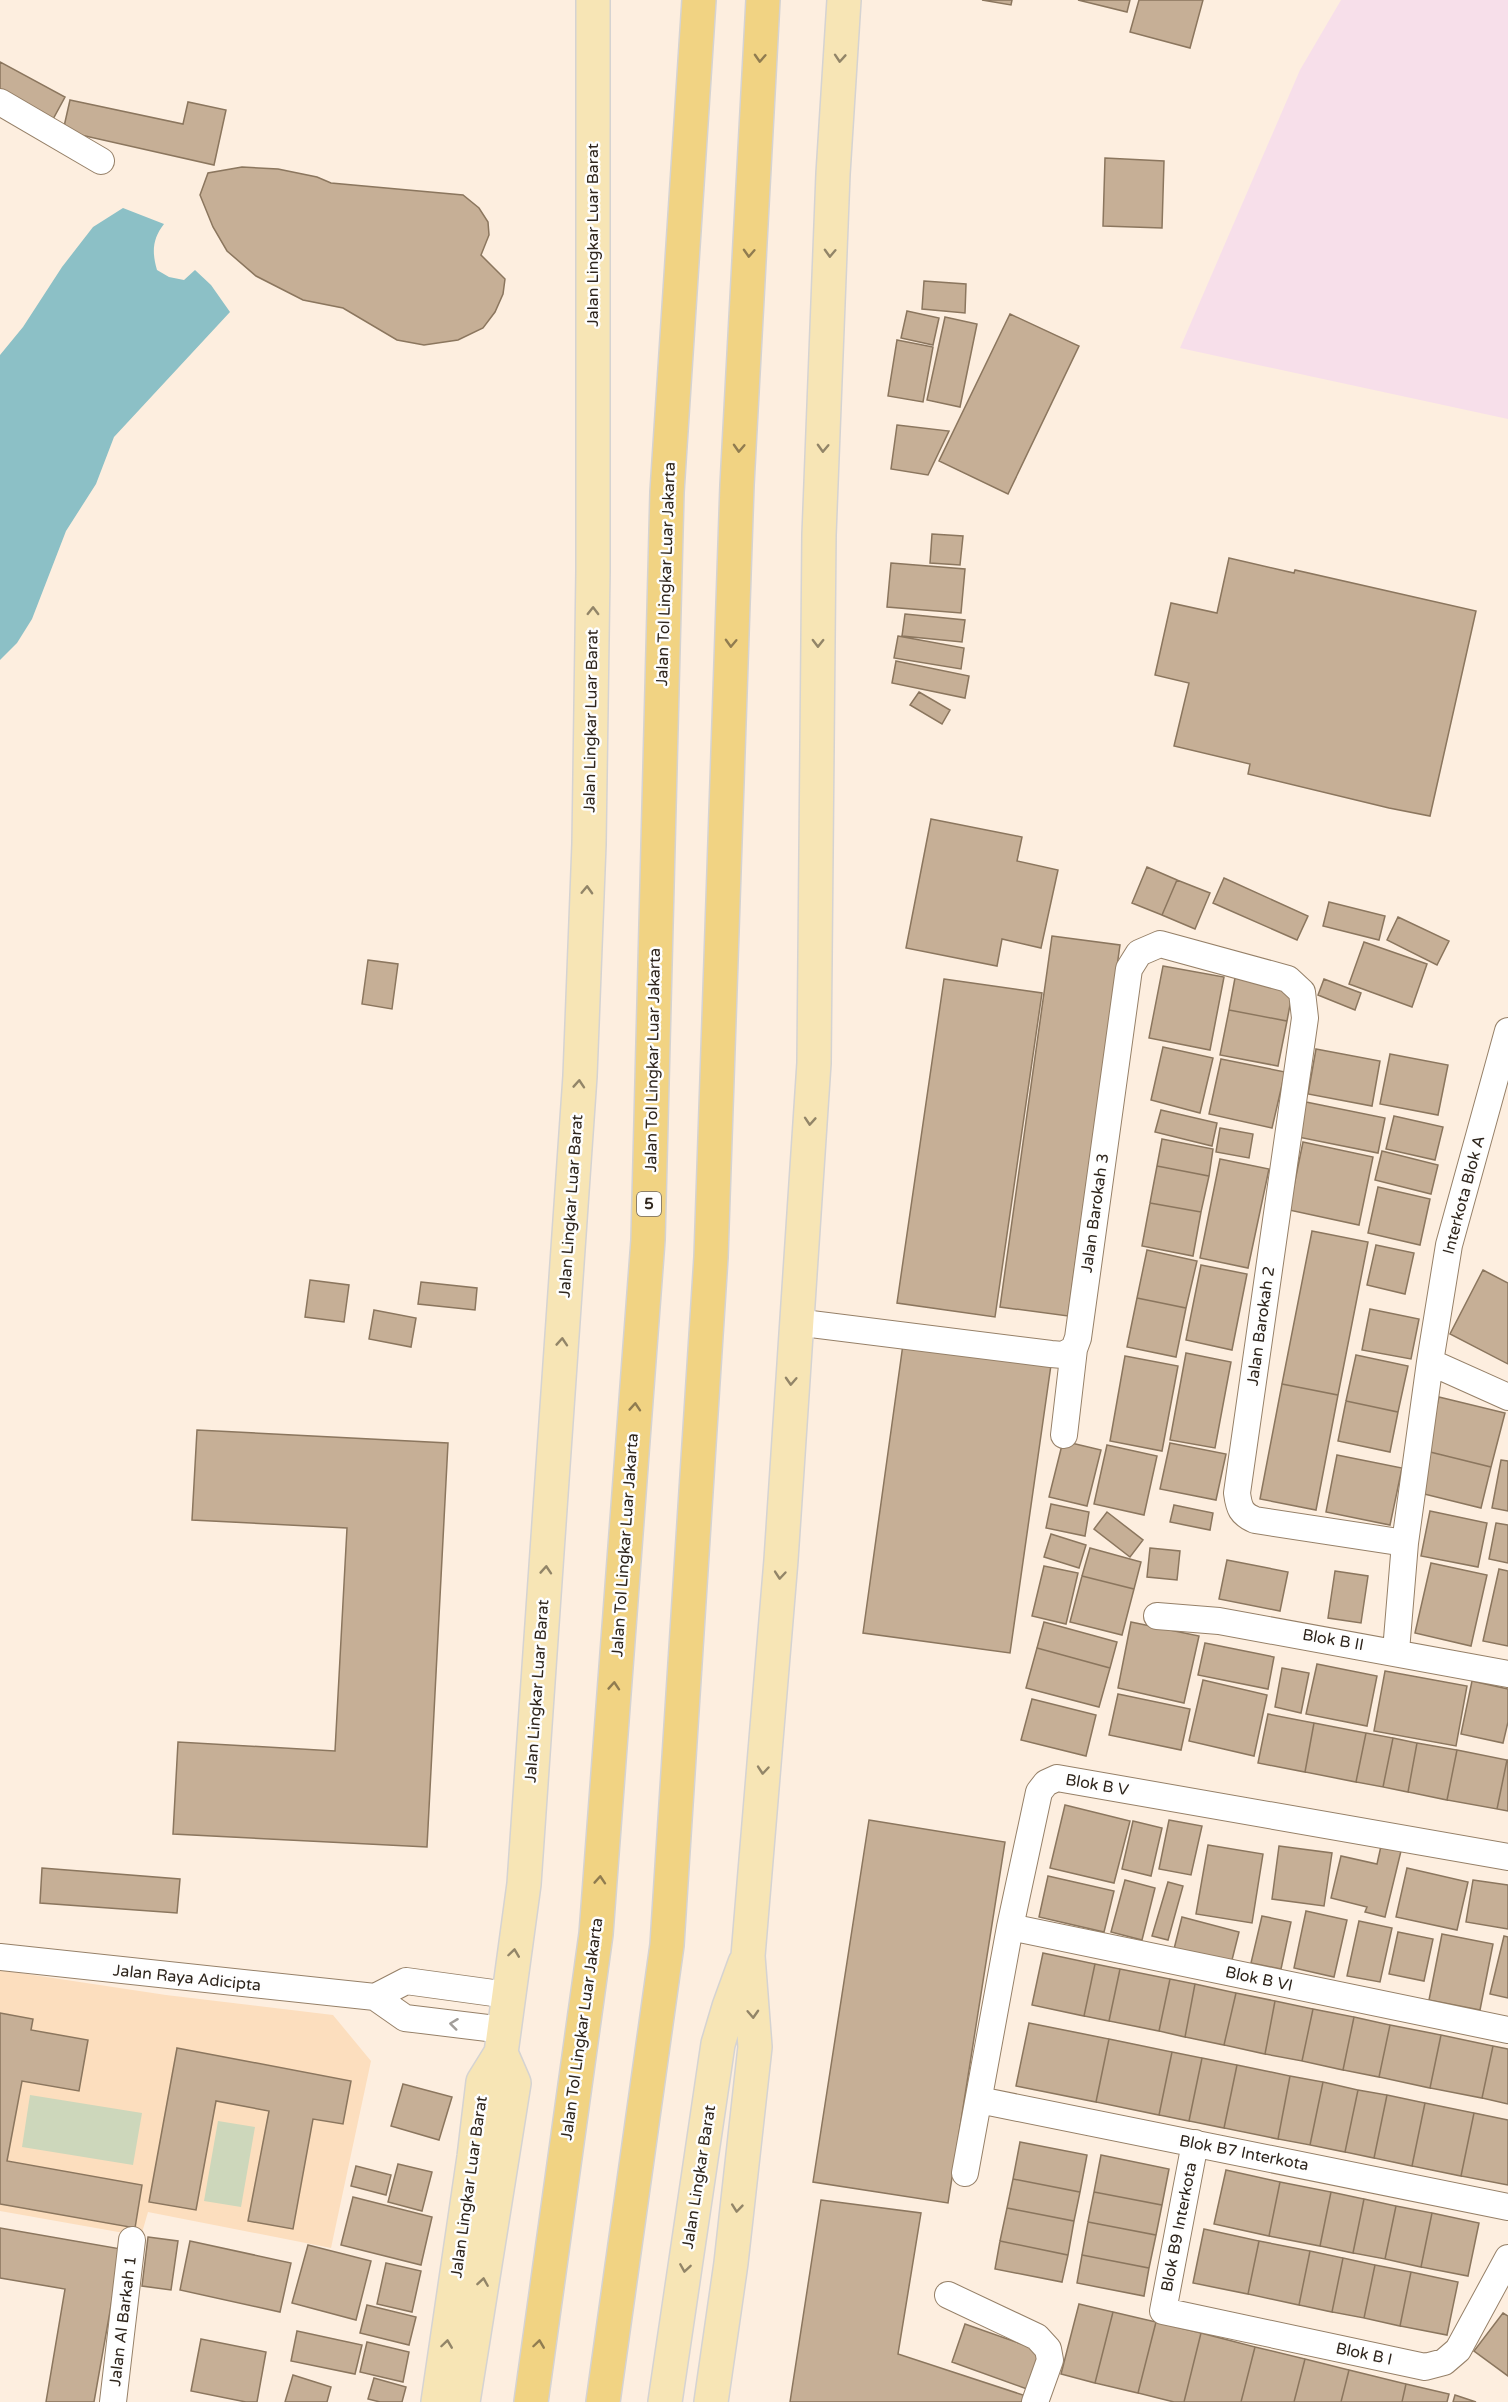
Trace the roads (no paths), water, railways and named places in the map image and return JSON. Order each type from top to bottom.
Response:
[{"type":"highway","name":"Jalan Tol Lingkar Luar Jakarta","points":[[531,2402],[596,1934],[647,1252],[667,492],[699,0]]},
{"type":"highway","points":[[603,2402],[667,1945],[711,1257],[736,485],[763,0]]},
{"type":"main road","name":"Jalan Lingkar Luar Barat","points":[[438,2402],[473,2168],[483,2082],[502,2041],[524,1884],[580,1076],[589,844],[593,592],[593,0]]},
{"type":"main road","points":[[711,2402],[731,2263],[755,2047],[748,1956],[781,1560],[814,1063],[819,535],[833,174],[844,0]]},
{"type":"main road","name":"Jalan Lingkar Barat","points":[[665,2402],[718,2044],[748,1956]]},
{"type":"main road","points":[[464,2402],[514,2083],[502,2041]]},
{"type":"street","points":[[0,102],[101,161]]},
{"type":"street","name":"Jalan Barokah 3","points":[[1064,1435],[1074,1349],[1078,1338],[1129,969],[1139,953],[1160,944],[1288,979]]},
{"type":"street","name":"Jalan Barokah 2","points":[[1288,979],[1302,992],[1305,1018],[1237,1493],[1238,1505],[1243,1515],[1255,1520],[1405,1544]]},
{"type":"street","name":"Interkota Blok A","points":[[1396,1652],[1405,1544],[1449,1245],[1508,1030]]},
{"type":"street","points":[[795,1322],[1051,1354],[1063,1354],[1074,1349]]},
{"type":"street","points":[[1430,1362],[1508,1397]]},
{"type":"street","name":"Blok B II","points":[[1157,1616],[1219,1621],[1508,1674]]},
{"type":"street","name":"Blok B V","points":[[965,2173],[1010,1927],[1039,1792],[1046,1783],[1057,1778],[1508,1857]]},
{"type":"street","name":"Blok B VI","points":[[1010,1927],[1508,2030]]},
{"type":"street","name":"Jalan Raya Adicipta","points":[[0,1957],[375,1997],[405,2018],[502,2041]]},
{"type":"street","points":[[375,1997],[406,1981],[508,1995]]},
{"type":"street","name":"Blok B7 Interkota","points":[[979,2100],[1508,2207]]},
{"type":"street","name":"Blok B9 Interkota","points":[[1163,2312],[1195,2143]]},
{"type":"street","name":"Jalan Al Barkah 1","points":[[113,2402],[132,2240]]},
{"type":"street","name":"Blok B I","points":[[1163,2312],[1425,2367],[1434,2366],[1444,2362],[1458,2350],[1508,2258]]},
{"type":"street","points":[[948,2295],[1037,2337],[1048,2349],[1050,2360],[1035,2402]]},
{"type":"water","points":[[123,208],[164,224],[157,235],[154,246],[157,270],[169,277],[184,280],[195,270],[211,285],[230,312],[114,437],[96,484],[66,531],[32,619],[17,643],[0,660],[0,355],[23,327],[62,267],[93,227]]}]
